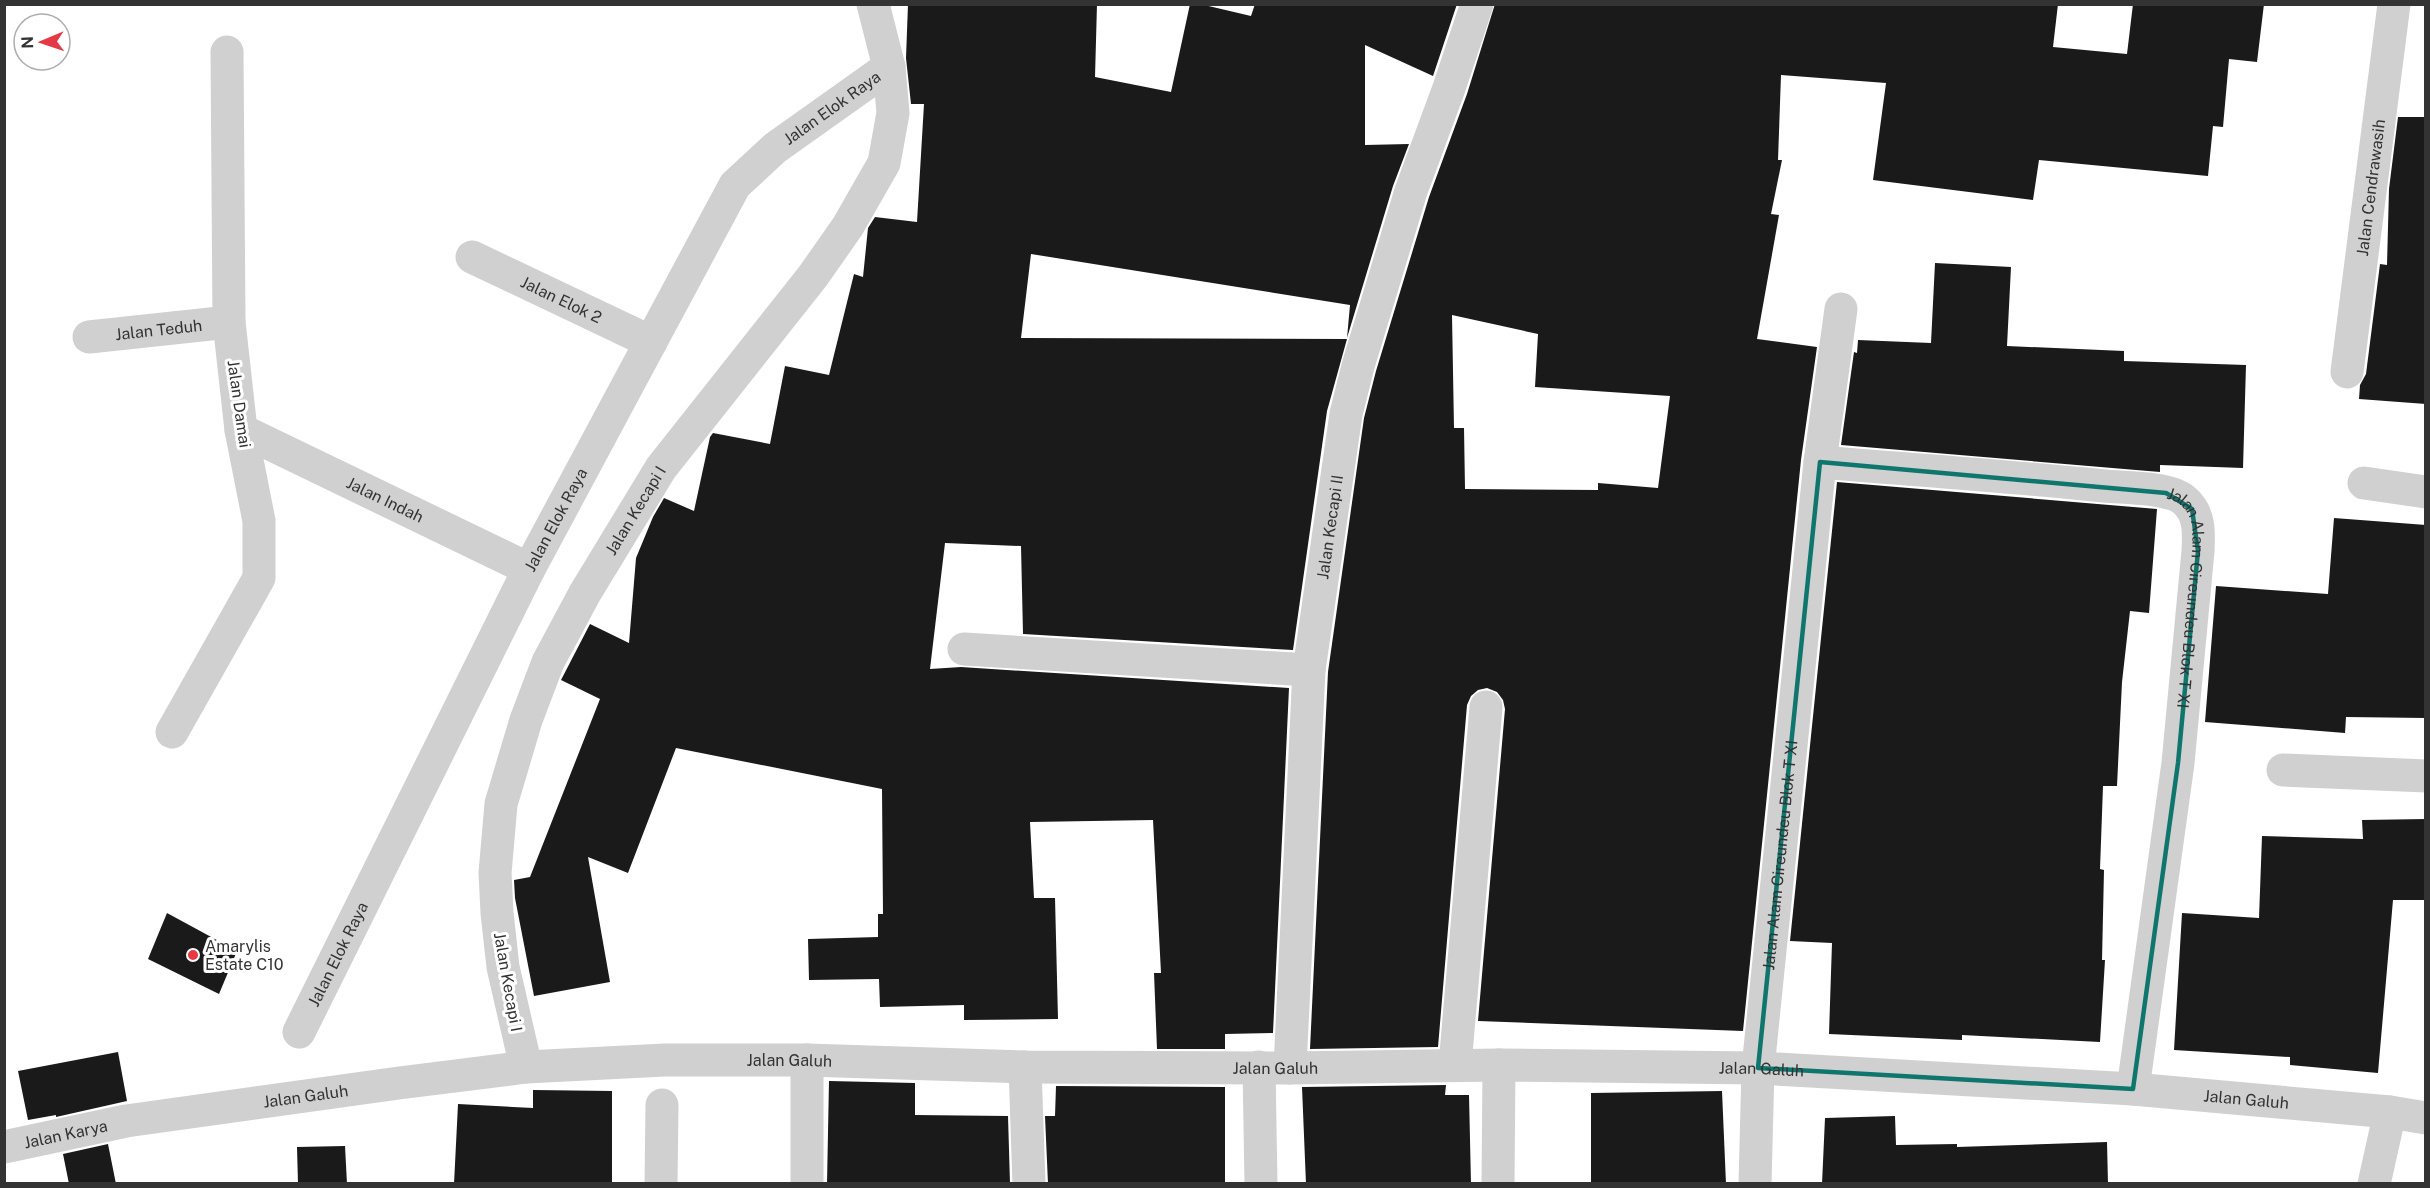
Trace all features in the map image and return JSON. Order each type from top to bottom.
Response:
[{"type":"street","name":"Jalan Kecapi I","points":[[525,1067],[502,967],[496,913],[495,873],[501,804],[526,720],[548,662],[579,603],[661,468],[813,276],[867,196],[884,163],[893,114],[889,67],[873,4]]},
{"type":"street","name":"Jalan Kecapi II","points":[[1261,1184],[1275,1068],[1309,670],[1346,414],[1358,366],[1412,190],[1477,4]]},
{"type":"street","name":"Jalan Cendrawasih","points":[[2347,372],[2394,4]]},
{"type":"street","name":"Jalan Damai","points":[[172,732],[259,578],[259,521],[241,430],[229,322],[227,52]]},
{"type":"street","name":"Jalan Elok Raya","points":[[299,1032],[529,569],[735,185],[775,148],[889,67]]},
{"type":"street","name":"Jalan Elok 2","points":[[472,257],[651,342]]},
{"type":"street","name":"Jalan Alam Cireundeu Blok T XI","points":[[1755,1184],[1758,1068],[1820,462],[1841,309]]},
{"type":"street","name":"Jalan Teduh","points":[[89,337],[229,322]]},
{"type":"street","name":"Jalan Indah","points":[[241,430],[529,569]]},
{"type":"street","name":"Jalan Alam Cireundeu Blok T XI","points":[[1820,462],[2166,493],[2177,495],[2192,509],[2197,518],[2198,551],[2178,763],[2133,1089]]},
{"type":"street","points":[[2364,483],[2426,492]]},
{"type":"street","points":[[964,649],[1309,670]]},
{"type":"street","points":[[1455,1065],[1486,707]]},
{"type":"street","points":[[2283,770],[2426,776]]},
{"type":"street","name":"Jalan Galuh","points":[[126,1121],[525,1067],[665,1060],[807,1060],[1025,1067],[1275,1068],[1499,1065],[1758,1068],[2133,1089],[2390,1112],[2426,1118]]},
{"type":"street","points":[[807,1060],[807,1184]]},
{"type":"street","points":[[1498,1184],[1499,1065]]},
{"type":"street","points":[[1025,1067],[1029,1184]]},
{"type":"street","points":[[661,1184],[662,1105]]},
{"type":"street","points":[[2373,1184],[2390,1112]]},
{"type":"street","name":"Jalan Karya","points":[[4,1147],[126,1121]]},
{"type":"highlighted area","points":[[1820,462],[2166,493],[2192,509],[2198,551],[2178,763],[2133,1089],[1758,1068]]},
{"type":"building","points":[[908,4],[1097,4],[1095,77],[1171,92],[1190,4],[1200,4],[1251,16],[1255,4],[1457,4],[1433,76],[1365,45],[1365,145],[1409,144],[1393,186],[1347,338],[1350,305],[1031,254],[1021,338],[1347,339],[1327,411],[1293,650],[1023,634],[1021,546],[945,543],[930,669],[961,667],[1289,688],[1273,1033],[1225,1034],[1225,1049],[1157,1049],[1154,973],[1161,973],[1153,820],[1030,822],[1034,898],[1055,898],[1058,1019],[964,1020],[964,1005],[880,1007],[879,979],[809,980],[808,939],[878,937],[878,914],[883,914],[882,789],[676,748],[628,873],[588,857],[610,982],[534,996],[515,898],[514,880],[530,877],[600,699],[561,680],[590,624],[629,643],[636,558],[653,517],[664,498],[694,511],[710,437],[713,433],[770,444],[785,366],[829,375],[854,274],[863,277],[868,228],[875,217],[917,222],[924,104],[911,104],[906,58]]},
{"type":"building","points":[[1495,4],[2058,4],[2053,47],[2127,54],[2133,4],[2264,4],[2257,62],[2229,59],[2223,127],[2213,126],[2208,176],[2039,160],[2033,200],[1873,180],[1886,83],[1781,75],[1778,160],[1782,160],[1771,214],[1779,215],[1757,339],[1817,347],[1801,460],[1743,1031],[1478,1021],[1505,709],[1503,700],[1497,692],[1487,688],[1478,690],[1471,696],[1467,705],[1438,1047],[1310,1049],[1328,672],[1364,418],[1429,197],[1467,94]],"holes":[[[1452,315],[1538,334],[1535,387],[1670,396],[1658,488],[1598,483],[1598,490],[1465,489],[1464,428],[1454,428]]]},
{"type":"building","points":[[2398,117],[2426,117],[2426,404],[2359,399],[2360,385],[2366,374],[2380,264],[2387,265],[2389,189]]},
{"type":"building","points":[[1935,263],[2011,267],[2007,346],[2124,351],[2124,361],[2246,365],[2243,468],[2160,465],[2160,472],[1841,445],[1854,352],[1857,353],[1858,340],[1931,343]]},
{"type":"building","points":[[1837,482],[2157,509],[2149,613],[2130,611],[2122,682],[2117,786],[2103,786],[2100,869],[2104,870],[2102,960],[2105,960],[2100,1042],[1962,1035],[1962,1040],[1829,1034],[1832,943],[1790,941]]},
{"type":"building","points":[[2334,518],[2426,525],[2426,718],[2346,717],[2345,733],[2205,722],[2216,586],[2328,594]]},
{"type":"building","points":[[2426,819],[2426,900],[2393,900],[2378,1073],[2290,1065],[2290,1057],[2174,1050],[2182,913],[2259,918],[2262,836],[2363,839],[2362,820]]},
{"type":"building","name":"Amarylis Estate C10","points":[[167,913],[237,951],[219,994],[148,959]]},
{"type":"building","points":[[118,1052],[127,1101],[56,1117],[56,1115],[28,1120],[18,1071]]},
{"type":"building","points":[[829,1081],[915,1083],[915,1115],[1008,1116],[1010,1184],[827,1184]]},
{"type":"building","points":[[1446,1085],[1445,1095],[1469,1095],[1471,1184],[1306,1184],[1302,1087]]},
{"type":"building","points":[[1056,1086],[1225,1087],[1225,1184],[1048,1184],[1045,1116],[1055,1116]]},
{"type":"building","points":[[533,1090],[612,1091],[612,1184],[454,1184],[458,1104],[533,1108]]},
{"type":"building","points":[[1722,1091],[1726,1184],[1591,1184],[1591,1093]]},
{"type":"building","points":[[1895,1116],[1896,1145],[1957,1144],[1957,1147],[2107,1142],[2108,1184],[1822,1184],[1825,1118]]},
{"type":"building","points":[[108,1144],[116,1184],[69,1184],[63,1154]]},
{"type":"building","points":[[345,1146],[347,1184],[298,1184],[297,1147]]},
{"type":"place","name":"Amarylis Estate C10","points":[[193,955]]}]
